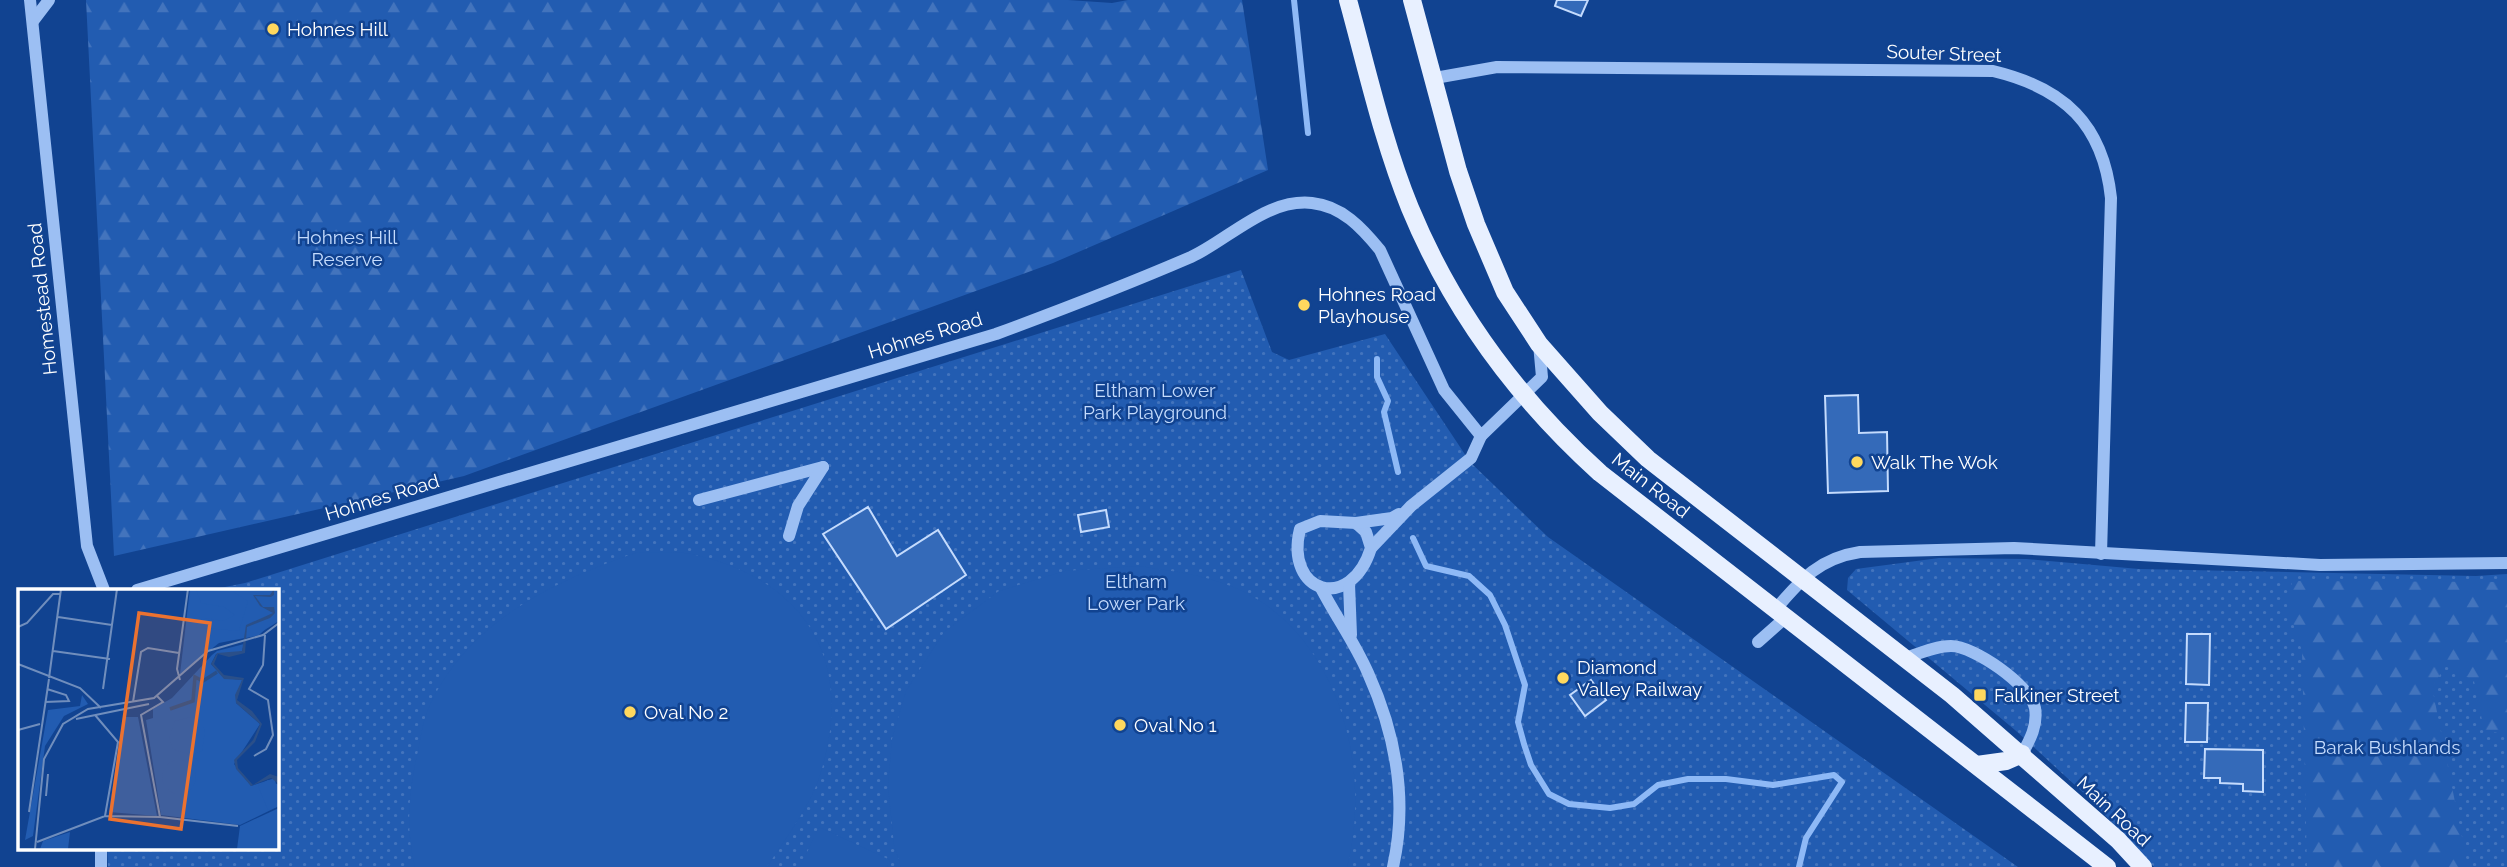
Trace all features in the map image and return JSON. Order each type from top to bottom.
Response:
[{"type":"main road","name":"Main Road","points":[[1348,0],[1395,166],[1431,255],[1481,343],[1558,436],[1600,473],[2107,867]]},
{"type":"main road","name":"Main Road","points":[[1412,0],[1458,171],[1480,235],[1506,292],[1539,344],[1600,413],[1648,459],[2022,754],[2118,840],[2143,867]]},
{"type":"main road","points":[[1976,765],[2006,761],[2022,754]]},
{"type":"street","name":"Homestead Road","points":[[30,0],[87,546],[104,589]]},
{"type":"street","points":[[33,21],[48,0]]},
{"type":"street","name":"Souter Street","points":[[1435,78],[1497,67],[1993,71],[2021,78],[2047,89],[2073,110],[2094,136],[2108,166],[2111,198],[2101,554]]},
{"type":"street","name":"Hohnes Road","points":[[140,589],[996,334],[1104,294],[1195,255],[1268,212],[1301,203],[1328,206],[1347,216],[1380,250],[1444,390],[1481,436]]},
{"type":"street","points":[[1393,867],[1400,810],[1396,756],[1384,713],[1352,643],[1321,588],[1301,573],[1295,548],[1300,529],[1320,522],[1356,523],[1392,518],[1411,506],[1471,458],[1481,436],[1542,377],[1539,344]]},
{"type":"street","points":[[699,500],[823,467],[798,506],[789,536]]},
{"type":"street","points":[[1352,643],[1348,612],[1349,584],[1371,548],[1411,506]]},
{"type":"street","points":[[1356,523],[1366,532],[1371,548]]},
{"type":"street","points":[[1758,642],[1781,613],[1801,580],[1824,562],[1860,552],[1986,548],[2320,565],[2507,564]]},
{"type":"street","points":[[1321,588],[1334,590],[1349,584]]},
{"type":"street","points":[[1903,659],[1939,648],[1965,648],[2020,685],[2034,706],[2035,717],[2034,730],[2022,754]]},
{"type":"green space","name":"Hohnes Hill Reserve","points":[[86,0],[1068,0],[1112,3],[1128,0],[1242,0],[1268,170],[1053,263],[464,476],[114,556]]},
{"type":"green space","name":"Eltham Lower Park","points":[[1241,270],[1272,352],[1289,360],[1385,334],[1470,462],[1548,537],[2018,867],[108,867],[107,850],[278,850],[278,589],[215,589],[245,583]]},
{"type":"green space","name":"Oval No 2","points":[[638,552],[691,554],[731,566],[765,583],[792,605],[813,632],[826,662],[831,696],[830,734],[820,775],[804,811],[767,867],[415,867],[409,824],[412,780],[426,716],[447,675],[467,650],[491,627],[517,608],[576,576]]},
{"type":"green space","name":"Barak Bushlands","points":[[1939,558],[2026,559],[2139,569],[2476,576],[2507,574],[2507,867],[2154,867],[2089,798],[2015,730],[1847,590],[1848,578],[1856,569]]},
{"type":"green space","name":"Oval No 1","points":[[1138,566],[1201,577],[1246,593],[1289,624],[1312,652],[1330,684],[1344,719],[1352,756],[1354,831],[1347,867],[901,867],[894,845],[888,787],[892,739],[906,691],[944,632],[999,591],[1065,571]]},
{"type":"green space","points":[[2293,581],[2507,582],[2507,735],[2484,730],[2474,681],[2446,665],[2432,687],[2468,867],[2307,867],[2302,651],[2285,598]]},
{"type":"green space","points":[[819,827],[890,860],[887,867],[800,867]]},
{"type":"building","points":[[1557,0],[1588,0],[1581,16],[1555,6]]},
{"type":"building","name":"Walk The Wok","points":[[1858,395],[1859,433],[1887,432],[1888,491],[1828,493],[1825,396]]},
{"type":"building","points":[[868,507],[897,556],[938,530],[966,575],[886,629],[823,534]]},
{"type":"building","points":[[1106,510],[1109,527],[1081,532],[1078,515]]},
{"type":"building","points":[[2187,634],[2210,634],[2209,685],[2186,684]]},
{"type":"building","points":[[1591,680],[1606,700],[1585,716],[1570,695]]},
{"type":"building","points":[[2186,703],[2208,703],[2207,742],[2185,742]]},
{"type":"building","points":[[2205,749],[2263,750],[2263,792],[2243,791],[2243,784],[2220,783],[2220,778],[2204,778]]},
{"type":"waterway","points":[[1294,0],[1308,133]]},
{"type":"waterway","points":[[1377,359],[1377,377],[1388,401],[1384,412],[1398,472]]},
{"type":"waterway","points":[[1413,538],[1426,566],[1469,576],[1490,595],[1505,625],[1525,685],[1518,722],[1524,744],[1531,765],[1549,794],[1569,804],[1610,808],[1634,804],[1658,785],[1688,779],[1726,779],[1773,785],[1834,775],[1842,782],[1806,838],[1799,867]]},
{"type":"place","name":"Hohnes Hill","points":[[273,29]]},
{"type":"place","name":"Hohnes Road Playhouse","points":[[1304,305]]},
{"type":"place","name":"Walk The Wok","points":[[1857,462]]},
{"type":"place","name":"Diamond Valley Railway","points":[[1563,678]]},
{"type":"place","name":"Falkiner Street","points":[[1980,695]]},
{"type":"place","name":"Oval No 2","points":[[630,712]]},
{"type":"place","name":"Oval No 1","points":[[1120,725]]},
{"type":"park label","name":"Eltham Lower Park Playground","points":[[1155,401]]}]
